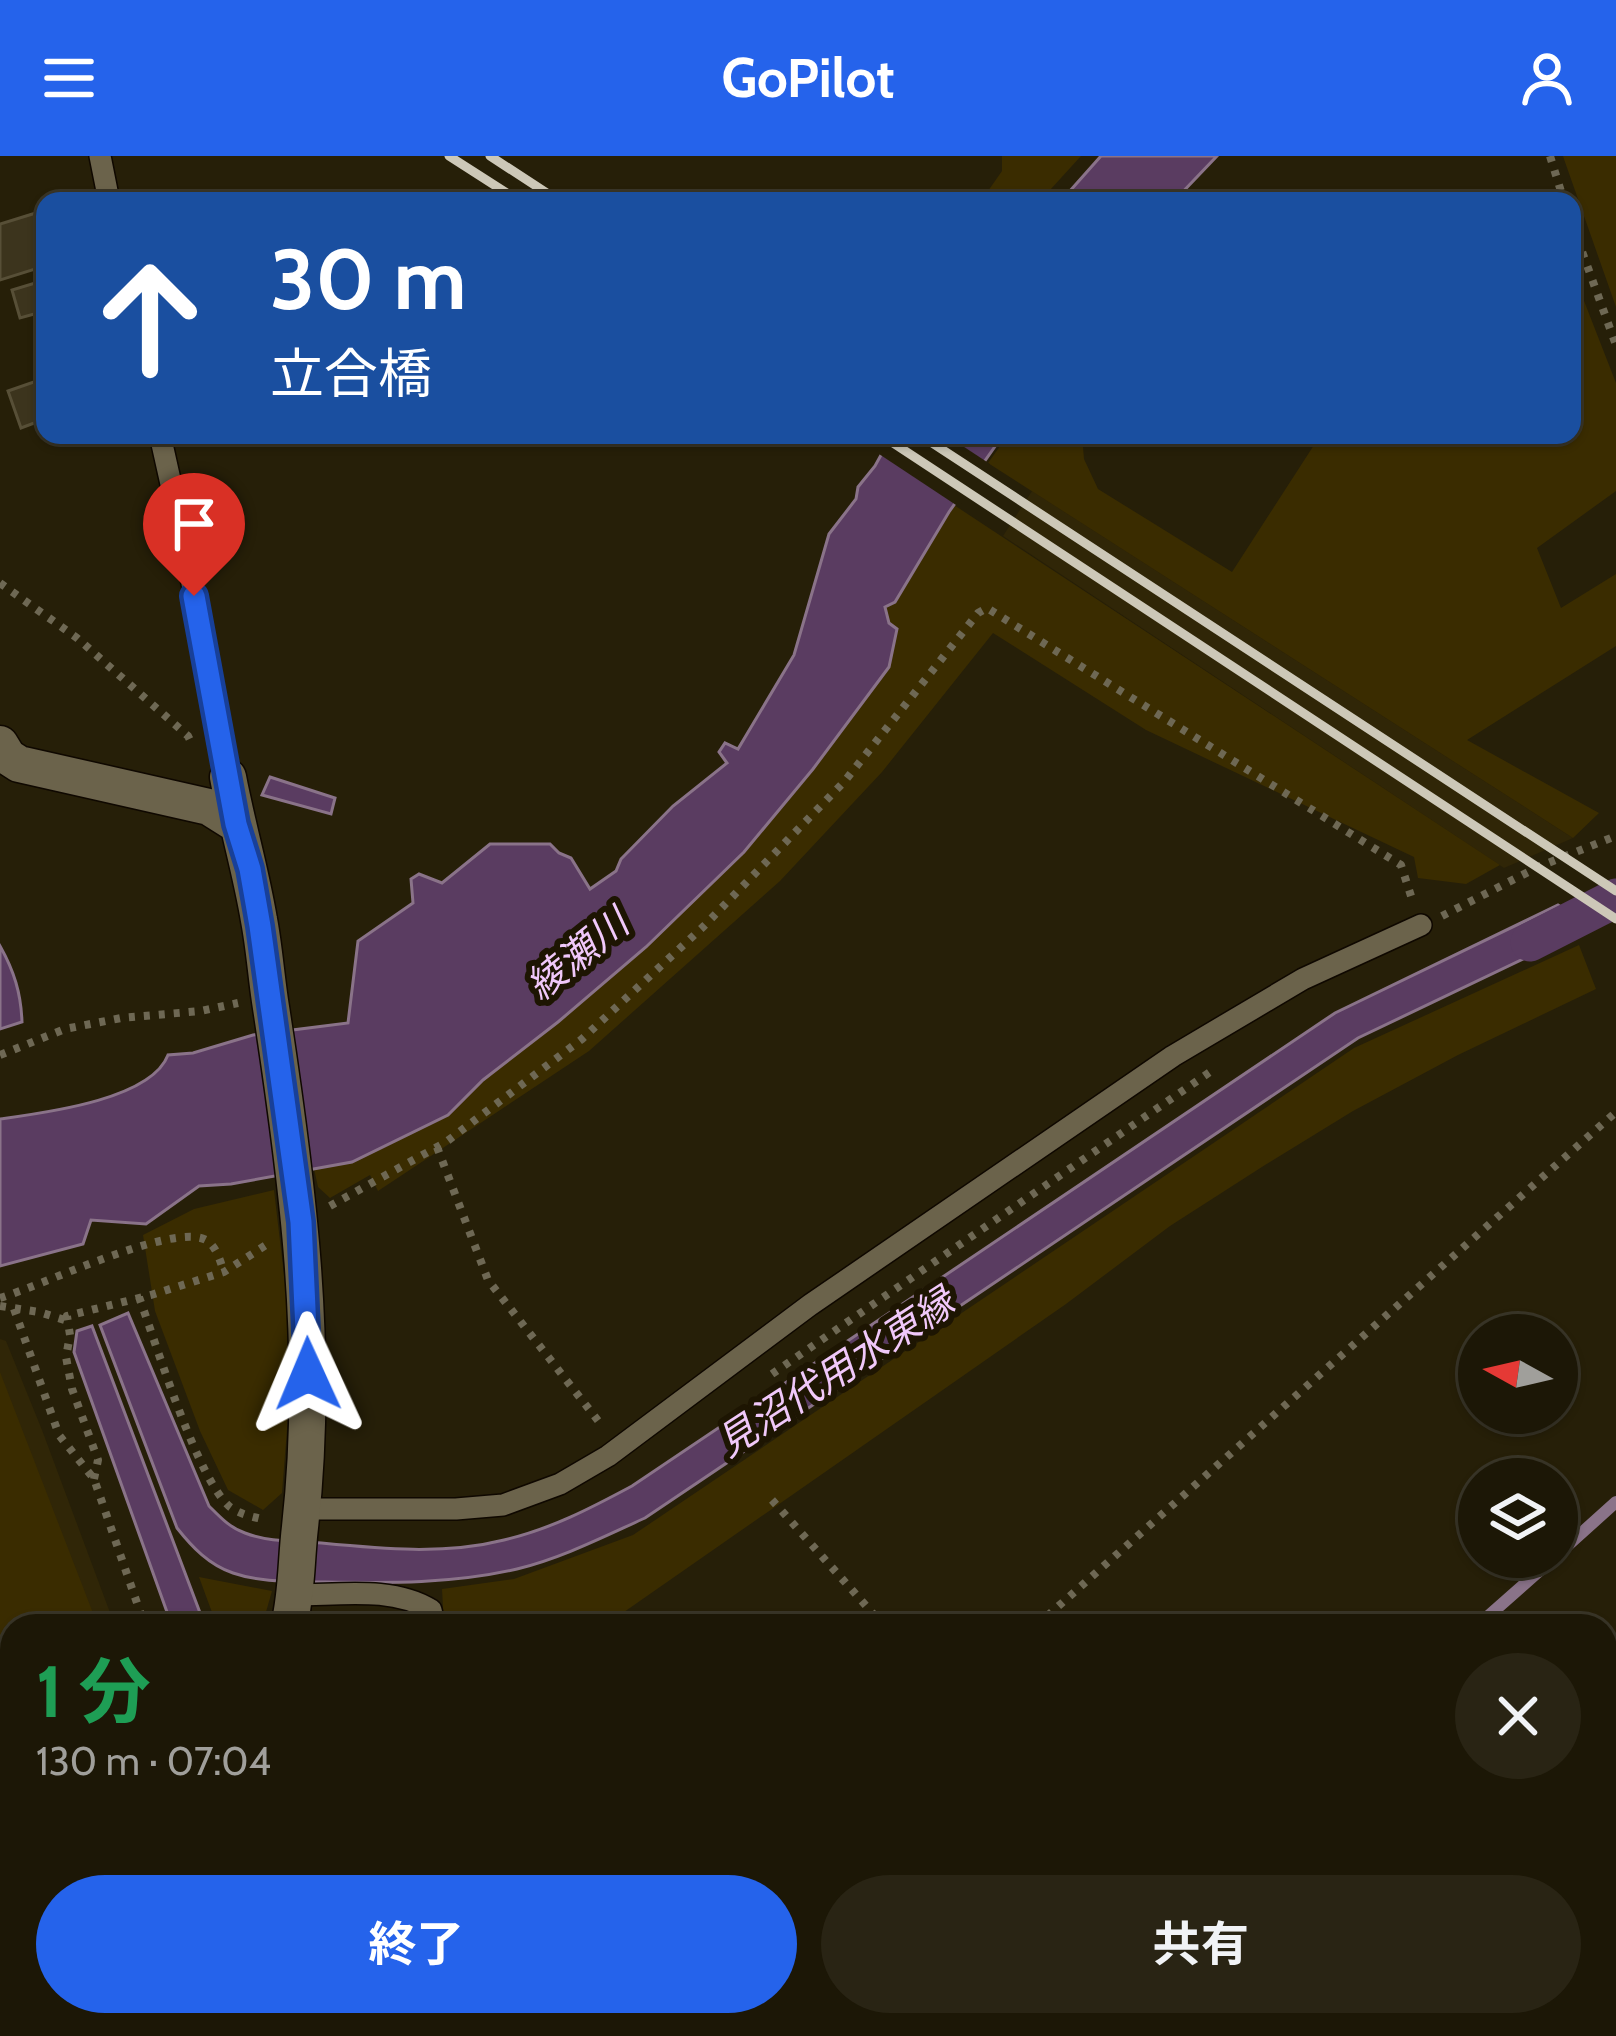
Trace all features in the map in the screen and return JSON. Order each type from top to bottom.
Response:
[{"type":"street","points":[[0,744],[20,764],[209,807],[233,802],[257,907],[300,1211],[308,1419],[294,1602]]},
{"type":"lane","points":[[100,156],[108,192]]},
{"type":"lane","points":[[162,444],[233,802]]},
{"type":"lane","points":[[301,1520],[503,1505],[560,1484],[608,1456],[830,1291],[1173,1056],[1303,980],[1421,925]]},
{"type":"lane","points":[[294,1602],[390,1595],[416,1600],[431,1614]]},
{"type":"path","points":[[1550,156],[1561,192]]},
{"type":"path","points":[[1581,249],[1616,345]]},
{"type":"path","points":[[0,583],[77,638],[188,736],[195,752]]},
{"type":"path","points":[[363,1188],[437,1147],[582,1039],[704,926],[844,782],[978,613],[987,608],[1401,865],[1421,925],[1538,867],[1616,836]]},
{"type":"path","points":[[0,1054],[65,1029],[228,1005]]},
{"type":"path","points":[[1050,1614],[1616,1112]]},
{"type":"path","points":[[437,1147],[488,1280],[619,1447]]},
{"type":"path","points":[[94,1479],[98,1460],[66,1358],[67,1316],[224,1272],[300,1211]]},
{"type":"path","points":[[0,1302],[143,1245],[181,1235],[203,1239],[216,1250],[224,1272]]},
{"type":"path","points":[[139,1297],[212,1483],[229,1506],[245,1516],[301,1520]]},
{"type":"path","points":[[0,1302],[68,1322]]},
{"type":"path","points":[[14,1309],[59,1435],[94,1479],[141,1614]]},
{"type":"path","points":[[772,1499],[873,1614]]},
{"type":"shaded area","points":[[1002,156],[1081,156],[1048,192],[987,192],[1002,171]]},
{"type":"shaded area","points":[[1563,156],[1616,156],[1616,307],[1581,207],[1581,192],[1576,192]]},
{"type":"shaded area","points":[[1581,293],[1616,383],[1616,491],[1537,548],[1561,608],[1616,574],[1616,646],[1467,740],[1599,813],[1573,838],[988,463],[1002,444],[1083,444],[1084,459],[1098,489],[1232,572],[1314,445],[1581,444]]},
{"type":"shaded area","points":[[1032,491],[1573,838],[1504,868],[1003,536]]},
{"type":"shaded area","points":[[954,505],[1500,865],[1466,884],[1418,878],[1414,857],[1146,730],[993,633],[882,772],[780,881],[589,1051],[378,1191],[370,1175],[330,1198],[318,1187],[314,1169],[352,1162],[448,1115],[483,1080],[646,947],[744,852],[889,667],[885,607],[895,602]]},
{"type":"shaded area","points":[[1579,945],[1596,989],[1458,1055],[1265,1165],[1170,1226],[1066,1304],[621,1614],[443,1614],[442,1589],[514,1579],[633,1535],[1354,1048]]},
{"type":"shaded area","points":[[274,1190],[293,1352],[282,1493],[263,1510],[228,1490],[200,1431],[155,1311],[143,1235],[194,1209]]},
{"type":"shaded area","points":[[0,1339],[6,1341],[42,1430],[111,1614],[0,1614]]},
{"type":"shaded area","points":[[0,1372],[93,1614],[0,1614]]},
{"type":"shaded area","points":[[199,1577],[272,1591],[265,1614],[213,1614]]},
{"type":"water","points":[[1101,156],[1217,156],[1183,192],[1069,192]]},
{"type":"water","name":"綾瀬川","points":[[887,444],[997,444],[895,602],[885,607],[889,623],[897,629],[889,667],[744,852],[646,947],[483,1080],[448,1115],[352,1162],[199,1186],[146,1224],[91,1220],[83,1244],[0,1266],[0,1119],[68,1108],[119,1093],[158,1070],[168,1055],[193,1053],[253,1035],[348,1023],[358,941],[413,903],[411,879],[419,874],[442,883],[490,844],[550,844],[571,858],[590,889],[616,871],[621,859],[673,806],[727,763],[719,752],[725,743],[738,749],[794,655],[829,534]]},
{"type":"water","points":[[270,777],[335,798],[331,814],[262,795]]},
{"type":"water","points":[[1558,905],[1592,926],[1358,1038],[645,1518],[534,1564],[469,1578],[421,1582],[267,1580],[216,1565],[177,1528],[100,1325],[128,1313],[209,1506],[240,1531],[277,1540],[407,1549],[456,1548],[521,1535],[632,1486],[1335,1013]]},
{"type":"water","points":[[0,946],[16,982],[22,1022],[0,1029]]},
{"type":"water","points":[[92,1326],[200,1614],[168,1614],[74,1352],[77,1331]]},
{"type":"pier","points":[[880,444],[960,444],[990,464],[959,507],[876,452]]},
{"type":"building","points":[[36,213],[36,269],[0,280],[0,224]]},
{"type":"building","points":[[36,283],[36,314],[20,318],[12,290]]},
{"type":"building","points":[[36,381],[36,422],[21,428],[8,391]]},
{"type":"waterway","name":"見沼代用水東縁","points":[[1530,942],[1616,898]]},
{"type":"waterway","points":[[1578,1536],[1616,1502]]},
{"type":"waterway","points":[[1491,1614],[1531,1578]]},
{"type":"railway","points":[[449,156],[505,192]]},
{"type":"railway","points":[[490,156],[545,192]]},
{"type":"railway","points":[[895,444],[1616,919]]},
{"type":"railway","points":[[934,444],[1616,891]]},
{"type":"route","points":[[194,596],[236,824],[250,869],[286,1102],[301,1222],[308,1374]]}]
